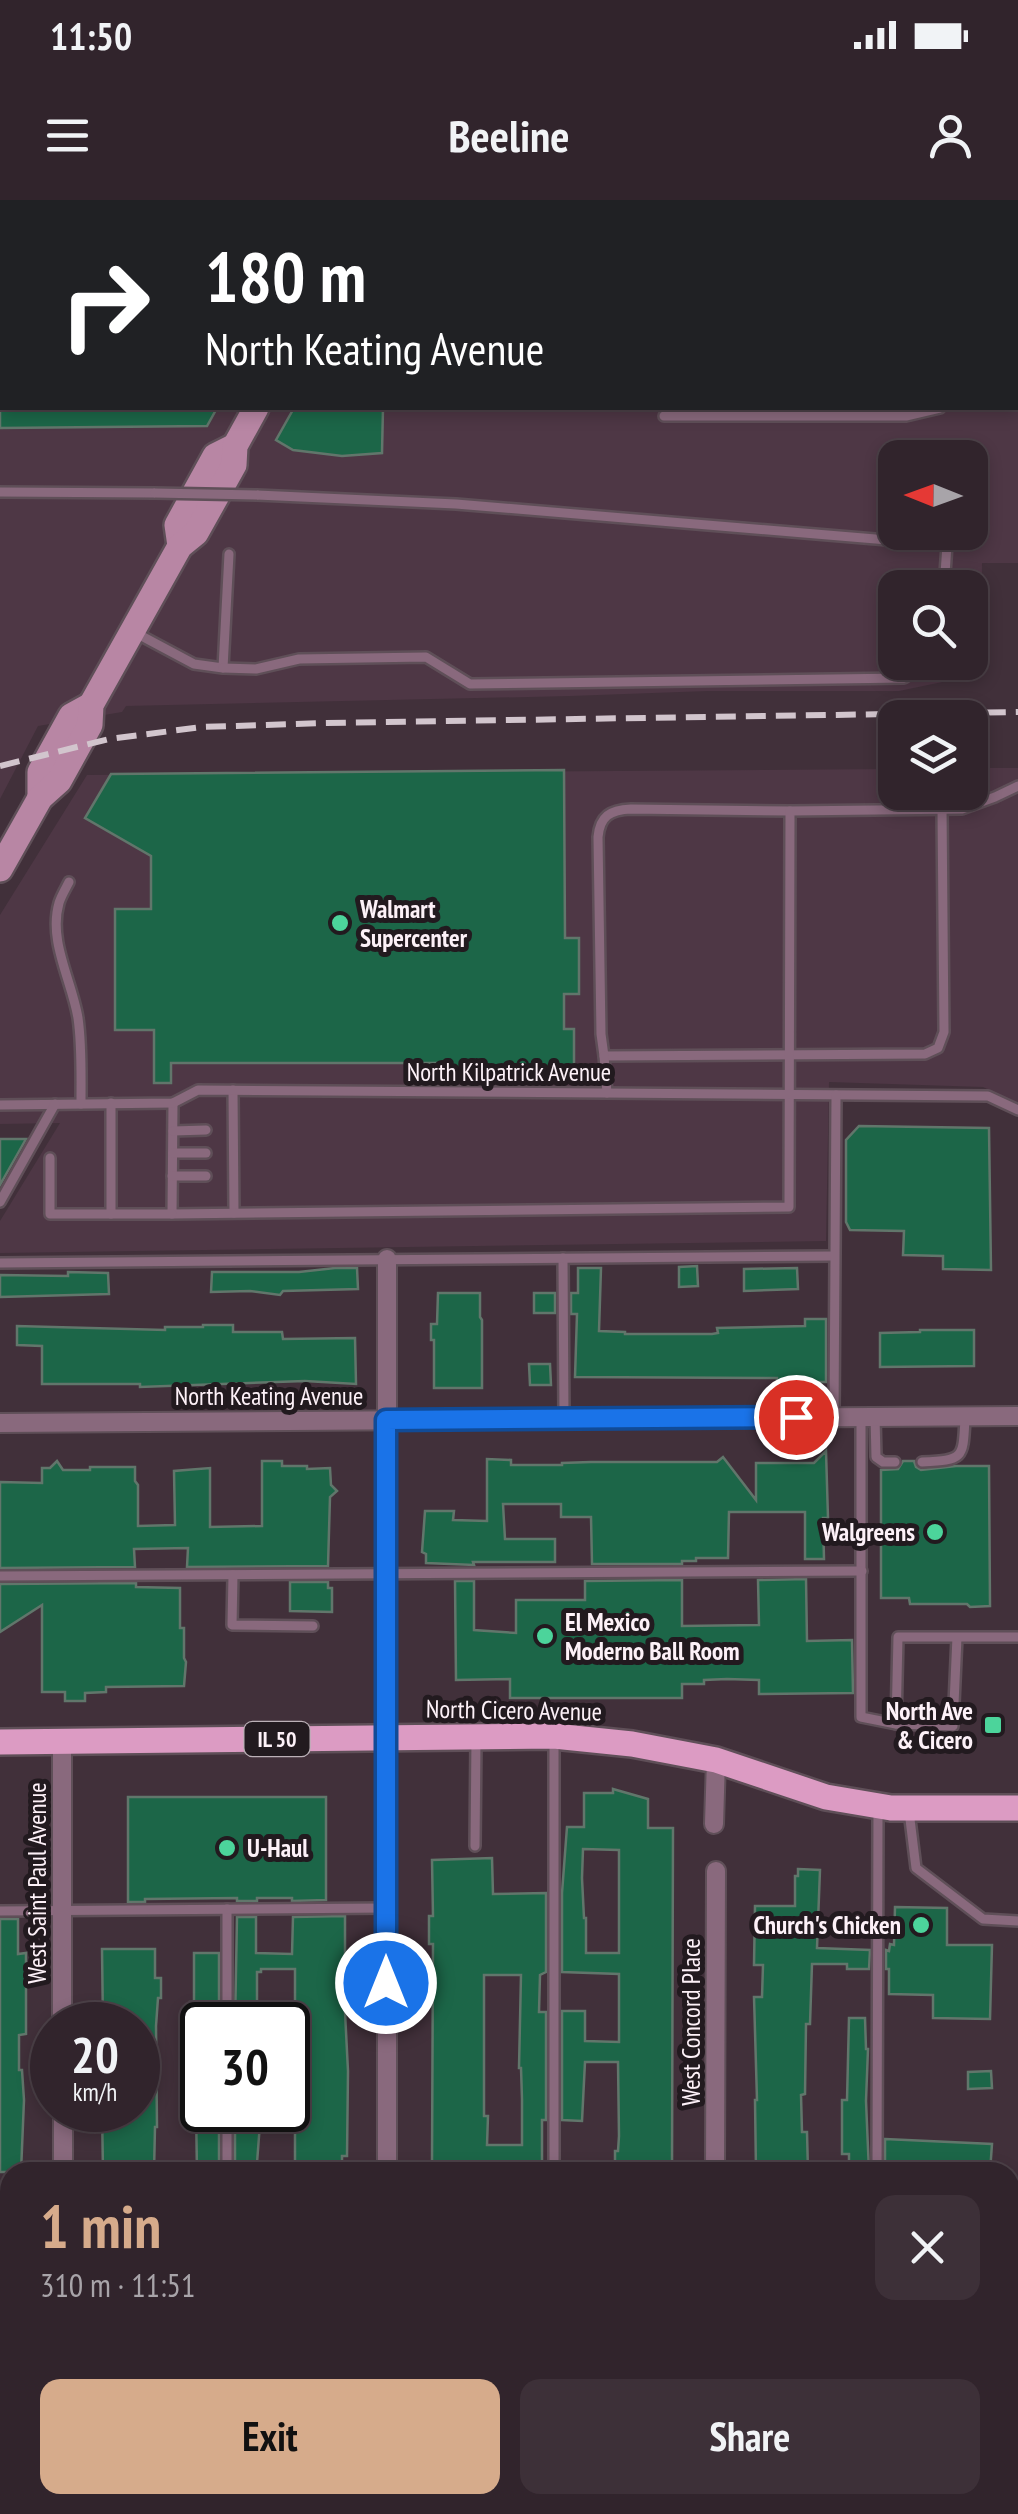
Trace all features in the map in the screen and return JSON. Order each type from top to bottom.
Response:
[{"type":"main road","points":[[0,869],[40,798],[40,772],[71,716],[91,705],[180,546],[177,525],[215,456],[235,446],[255,410]]},
{"type":"main road","name":"North Cicero Avenue","points":[[0,1742],[554,1736],[632,1744],[716,1760],[826,1797],[878,1806],[1018,1808]]},
{"type":"street","points":[[386,1260],[386,2162]]},
{"type":"street","name":"North Keating Avenue","points":[[0,1422],[1018,1416]]},
{"type":"street","name":"West Saint Paul Avenue","points":[[62,1742],[62,2002]]},
{"type":"street","points":[[714,1824],[716,1760]]},
{"type":"street","name":"West Concord Place","points":[[715,2162],[716,1871]]},
{"type":"street","points":[[62,2132],[63,2162]]},
{"type":"lane","points":[[664,416],[906,416],[932,410]]},
{"type":"lane","points":[[0,492],[256,495],[456,504],[947,545],[945,570]]},
{"type":"lane","points":[[222,668],[228,554]]},
{"type":"lane","points":[[132,631],[194,664],[256,669],[299,659],[426,657],[470,684],[878,678]]},
{"type":"lane","points":[[988,798],[1018,786]]},
{"type":"lane","points":[[607,1093],[601,1034],[598,836],[599,824],[605,816],[620,810],[878,810]]},
{"type":"lane","points":[[604,1056],[924,1054],[938,1048],[944,1032],[942,810]]},
{"type":"lane","points":[[50,1158],[50,1214],[788,1207],[790,811]]},
{"type":"lane","points":[[69,882],[59,903],[57,923],[61,956],[79,1023],[81,1104]]},
{"type":"lane","name":"North Kilpatrick Avenue","points":[[0,1105],[173,1103],[198,1090],[233,1090],[988,1096],[1018,1110]]},
{"type":"lane","points":[[233,1090],[229,1176],[234,1214]]},
{"type":"lane","points":[[834,1417],[836,1095]]},
{"type":"lane","points":[[111,1103],[112,1214]]},
{"type":"lane","points":[[172,1214],[173,1103]]},
{"type":"lane","points":[[0,1202],[55,1104]]},
{"type":"lane","points":[[172,1130],[206,1130]]},
{"type":"lane","points":[[172,1154],[206,1153]]},
{"type":"lane","points":[[172,1176],[206,1176]]},
{"type":"lane","points":[[0,1263],[834,1256]]},
{"type":"lane","points":[[562,1258],[564,1419]]},
{"type":"lane","points":[[922,1462],[952,1460],[960,1454],[966,1416]]},
{"type":"lane","points":[[868,1417],[876,1456],[883,1462],[896,1462]]},
{"type":"lane","points":[[868,1417],[861,1717],[896,1724],[954,1726],[957,1637]]},
{"type":"lane","points":[[0,1576],[862,1571]]},
{"type":"lane","points":[[234,1575],[232,1625],[312,1626]]},
{"type":"lane","points":[[896,1724],[898,1637],[1018,1637]]},
{"type":"lane","points":[[475,1846],[476,1736]]},
{"type":"lane","points":[[554,1736],[554,2162]]},
{"type":"lane","points":[[877,2162],[878,1806]]},
{"type":"lane","points":[[909,1808],[916,1868],[983,1918],[1018,1921]]},
{"type":"lane","points":[[0,1911],[386,1908]]},
{"type":"lane","points":[[227,1909],[227,2002]]},
{"type":"lane","points":[[227,2132],[228,2162]]},
{"type":"shaded area","points":[[0,410],[1018,410],[1018,563],[982,563],[982,570],[878,570],[878,680],[952,680],[899,691],[708,691],[126,706],[122,712],[38,726],[0,799]]},
{"type":"shaded area","points":[[988,768],[1018,768],[1018,1103],[983,1087],[829,1082],[826,1241],[0,1253],[0,1221],[60,1123],[0,1124],[0,915],[87,775],[878,769],[878,810],[988,810]]},
{"type":"building","points":[[0,410],[216,410],[207,426],[0,428]]},
{"type":"building","points":[[293,410],[383,410],[382,453],[342,456],[293,450],[276,440]]},
{"type":"building","name":"Walmart Supercenter","points":[[564,770],[565,938],[579,938],[579,994],[564,994],[564,1029],[574,1029],[574,1071],[446,1072],[446,1063],[171,1063],[171,1083],[154,1083],[154,1030],[115,1030],[115,909],[151,909],[151,856],[85,818],[111,774]]},
{"type":"building","points":[[859,1126],[989,1128],[991,1270],[943,1269],[943,1256],[903,1255],[904,1231],[850,1230],[846,1222],[846,1140]]},
{"type":"building","points":[[0,1139],[26,1139],[0,1185]]},
{"type":"building","points":[[697,1266],[698,1286],[679,1287],[679,1267]]},
{"type":"building","points":[[357,1268],[358,1289],[283,1291],[280,1295],[211,1292],[212,1272]]},
{"type":"building","points":[[578,1268],[601,1268],[599,1331],[712,1334],[718,1333],[717,1328],[805,1326],[805,1319],[826,1319],[826,1382],[777,1382],[777,1378],[575,1377],[577,1314],[571,1314],[571,1293],[578,1293]]},
{"type":"building","points":[[797,1268],[798,1289],[744,1291],[744,1269]]},
{"type":"building","points":[[68,1272],[108,1273],[109,1294],[0,1297],[0,1275],[68,1276]]},
{"type":"building","points":[[438,1293],[480,1293],[482,1388],[434,1388],[431,1324],[437,1324]]},
{"type":"building","points":[[534,1293],[555,1293],[555,1313],[534,1313]]},
{"type":"building","points":[[233,1325],[233,1332],[282,1332],[283,1339],[355,1338],[356,1384],[42,1384],[42,1346],[17,1345],[17,1326],[165,1330]]},
{"type":"building","points":[[974,1330],[974,1366],[880,1367],[880,1333]]},
{"type":"building","points":[[529,1364],[550,1364],[551,1385],[530,1385]]},
{"type":"building","points":[[826,1451],[828,1518],[823,1518],[824,1559],[805,1559],[805,1512],[729,1512],[728,1558],[696,1558],[682,1564],[592,1564],[591,1517],[561,1517],[561,1504],[503,1504],[505,1539],[555,1539],[555,1562],[426,1563],[426,1554],[422,1552],[425,1511],[454,1511],[453,1520],[487,1521],[487,1459],[511,1460],[511,1465],[562,1465],[717,1462],[723,1457],[756,1500],[756,1463],[814,1463]]},
{"type":"building","points":[[57,1461],[63,1470],[135,1467],[138,1526],[175,1525],[174,1471],[210,1468],[210,1527],[262,1526],[262,1461],[282,1461],[282,1466],[307,1469],[330,1468],[331,1485],[337,1491],[330,1497],[328,1566],[187,1567],[188,1548],[134,1549],[135,1567],[0,1568],[0,1482],[42,1483],[42,1468],[50,1468]]},
{"type":"building","name":"Walgreens","points":[[903,1461],[914,1461],[921,1470],[989,1466],[990,1606],[910,1604],[909,1598],[881,1598],[881,1470],[898,1469]]},
{"type":"building","points":[[806,1579],[807,1641],[852,1640],[853,1693],[759,1694],[759,1680],[727,1679],[682,1684],[682,1698],[510,1698],[510,1679],[456,1680],[455,1581],[474,1581],[474,1630],[516,1633],[516,1600],[585,1600],[585,1581],[682,1580],[682,1626],[759,1625],[758,1580]]},
{"type":"building","points":[[290,1582],[328,1582],[328,1588],[332,1588],[332,1612],[290,1611]]},
{"type":"building","points":[[136,1583],[136,1587],[180,1588],[184,1686],[106,1687],[106,1692],[85,1693],[85,1701],[65,1701],[65,1692],[42,1692],[42,1605],[0,1632],[0,1584]]},
{"type":"building","points":[[613,1789],[648,1799],[648,1828],[673,1828],[672,2162],[615,2162],[619,2136],[618,2062],[585,2062],[582,2121],[562,2120],[562,2011],[585,2011],[585,2041],[619,2042],[619,1974],[562,1972],[567,1827],[584,1827],[584,1793],[613,1793]],"holes":[[[583,1849],[619,1850],[619,1953],[586,1953]]]},
{"type":"building","name":"U-Haul","points":[[128,1797],[326,1797],[326,1900],[128,1902]]},
{"type":"building","points":[[492,1858],[493,1894],[546,1893],[546,1972],[540,1975],[539,2012],[546,2012],[542,2162],[432,2162],[433,1944],[429,1944],[429,1916],[433,1916],[432,1860]],"holes":[[[484,1975],[521,1975],[522,2145],[487,2145]]]},
{"type":"building","points":[[798,1869],[820,1870],[817,1948],[870,1950],[869,1969],[847,1969],[847,1964],[812,1964],[805,2094],[801,2095],[808,2162],[756,2162],[754,1997],[762,1997],[763,1965],[754,1965],[755,1906],[795,1906]]},
{"type":"building","points":[[895,1907],[947,1908],[947,1945],[992,1945],[990,2019],[933,2018],[933,1995],[889,1994],[886,1950],[894,1945]]},
{"type":"building","points":[[345,1916],[347,2156],[342,2156],[342,2162],[295,2162],[295,2132],[310,2132],[310,2002],[295,2002],[295,1969],[261,1969],[257,1972],[257,2002],[235,2002],[237,1917],[256,1917],[256,1953],[292,1954],[293,1917]]},
{"type":"building","points":[[0,1919],[18,1919],[18,1954],[26,1953],[26,2034],[19,2035],[24,2100],[21,2162],[0,2162]]},
{"type":"building","points":[[102,1949],[155,1949],[155,1978],[161,1978],[158,2002],[103,2002]]},
{"type":"building","points":[[194,1953],[219,1953],[219,2002],[194,2002]]},
{"type":"building","points":[[849,2018],[865,2018],[869,2162],[849,2162],[849,2154],[842,2154],[842,2100],[847,2100]]},
{"type":"building","points":[[991,2071],[992,2088],[968,2089],[968,2072]]},
{"type":"building","points":[[102,2132],[155,2132],[154,2162],[103,2162]]},
{"type":"building","points":[[196,2132],[219,2132],[219,2162],[197,2162]]},
{"type":"building","points":[[235,2132],[259,2132],[257,2162],[235,2162]]},
{"type":"building","points":[[885,2139],[992,2144],[991,2162],[885,2162]]},
{"type":"railway","points":[[0,766],[109,739],[202,727],[1018,712]]},
{"type":"place","name":"Walmart Supercenter","points":[[340,923]]},
{"type":"place","name":"Walgreens","points":[[935,1532]]},
{"type":"place","name":"El Mexico Moderno Ball Room","points":[[545,1636]]},
{"type":"place","name":"North Ave & Cicero","points":[[993,1725]]},
{"type":"place","name":"U-Haul","points":[[227,1848]]},
{"type":"place","name":"Church's Chicken","points":[[921,1925]]},
{"type":"route","points":[[386,1983],[386,1420],[796,1417]]}]
